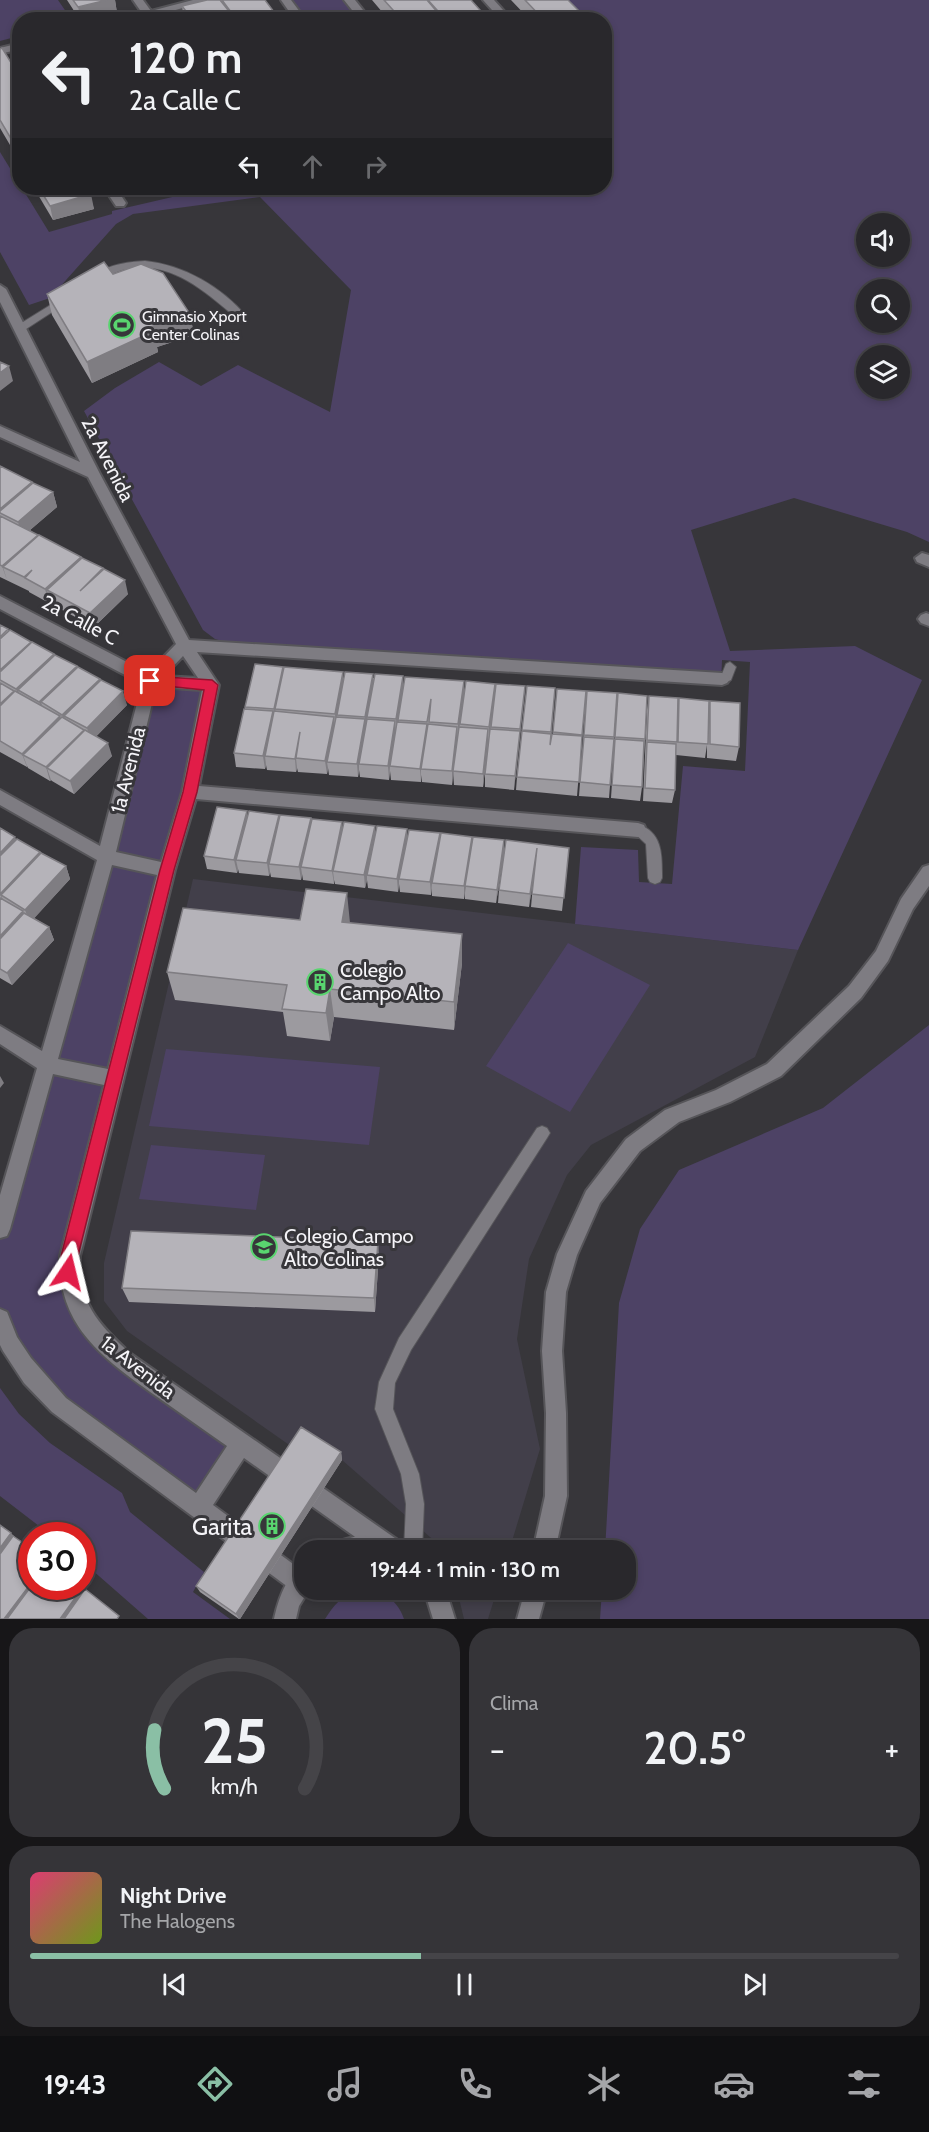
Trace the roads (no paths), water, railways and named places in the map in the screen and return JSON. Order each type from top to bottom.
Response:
[{"type":"street","points":[[166,12],[205,0]]},
{"type":"street","points":[[349,0],[359,12]]},
{"type":"street","points":[[488,0],[499,12]]},
{"type":"street","points":[[115,195],[120,203]]},
{"type":"street","name":"2a Avenida","points":[[0,289],[93,474],[184,645]]},
{"type":"street","points":[[0,431],[93,474]]},
{"type":"street","name":"2a Calle C","points":[[0,602],[150,681],[212,685]]},
{"type":"street","points":[[184,645],[726,673]]},
{"type":"street","points":[[184,645],[212,685]]},
{"type":"street","name":"1a Avenida","points":[[0,1229],[106,857],[150,681],[184,645]]},
{"type":"street","name":"1a Avenida","points":[[212,685],[190,792],[167,870],[70,1256],[69,1285],[74,1302],[101,1340],[124,1361],[376,1540]]},
{"type":"street","points":[[190,792],[638,830]]},
{"type":"street","points":[[0,797],[106,857],[167,870]]},
{"type":"street","points":[[546,1540],[556,1496],[556,1413],[552,1351],[556,1292],[567,1254],[593,1197],[633,1145],[672,1116],[723,1096],[774,1070],[855,992],[882,956],[907,904],[929,872]]},
{"type":"street","points":[[0,1034],[48,1065],[113,1079]]},
{"type":"street","points":[[0,1319],[12,1351],[42,1389],[59,1404],[199,1508],[294,1574]]},
{"type":"street","points":[[199,1508],[241,1444]]},
{"type":"street","points":[[285,1619],[289,1602],[294,1594]]},
{"type":"street","points":[[438,1600],[444,1619]]},
{"type":"street","points":[[528,1619],[533,1600]]},
{"type":"lane","points":[[20,329],[118,267],[153,266],[187,275],[242,317]]},
{"type":"lane","points":[[638,830],[651,838],[655,847],[655,878]]},
{"type":"lane","points":[[413,1540],[415,1504],[410,1474],[384,1408],[387,1382],[405,1344],[542,1133]]},
{"type":"place","name":"Gimnasio Xport Center Colinas","points":[[122,325]]},
{"type":"place","name":"Colegio Campo Alto","points":[[320,982]]},
{"type":"place","name":"Colegio Campo Alto Colinas","points":[[264,1247]]},
{"type":"place","name":"Garita","points":[[272,1526]]}]
